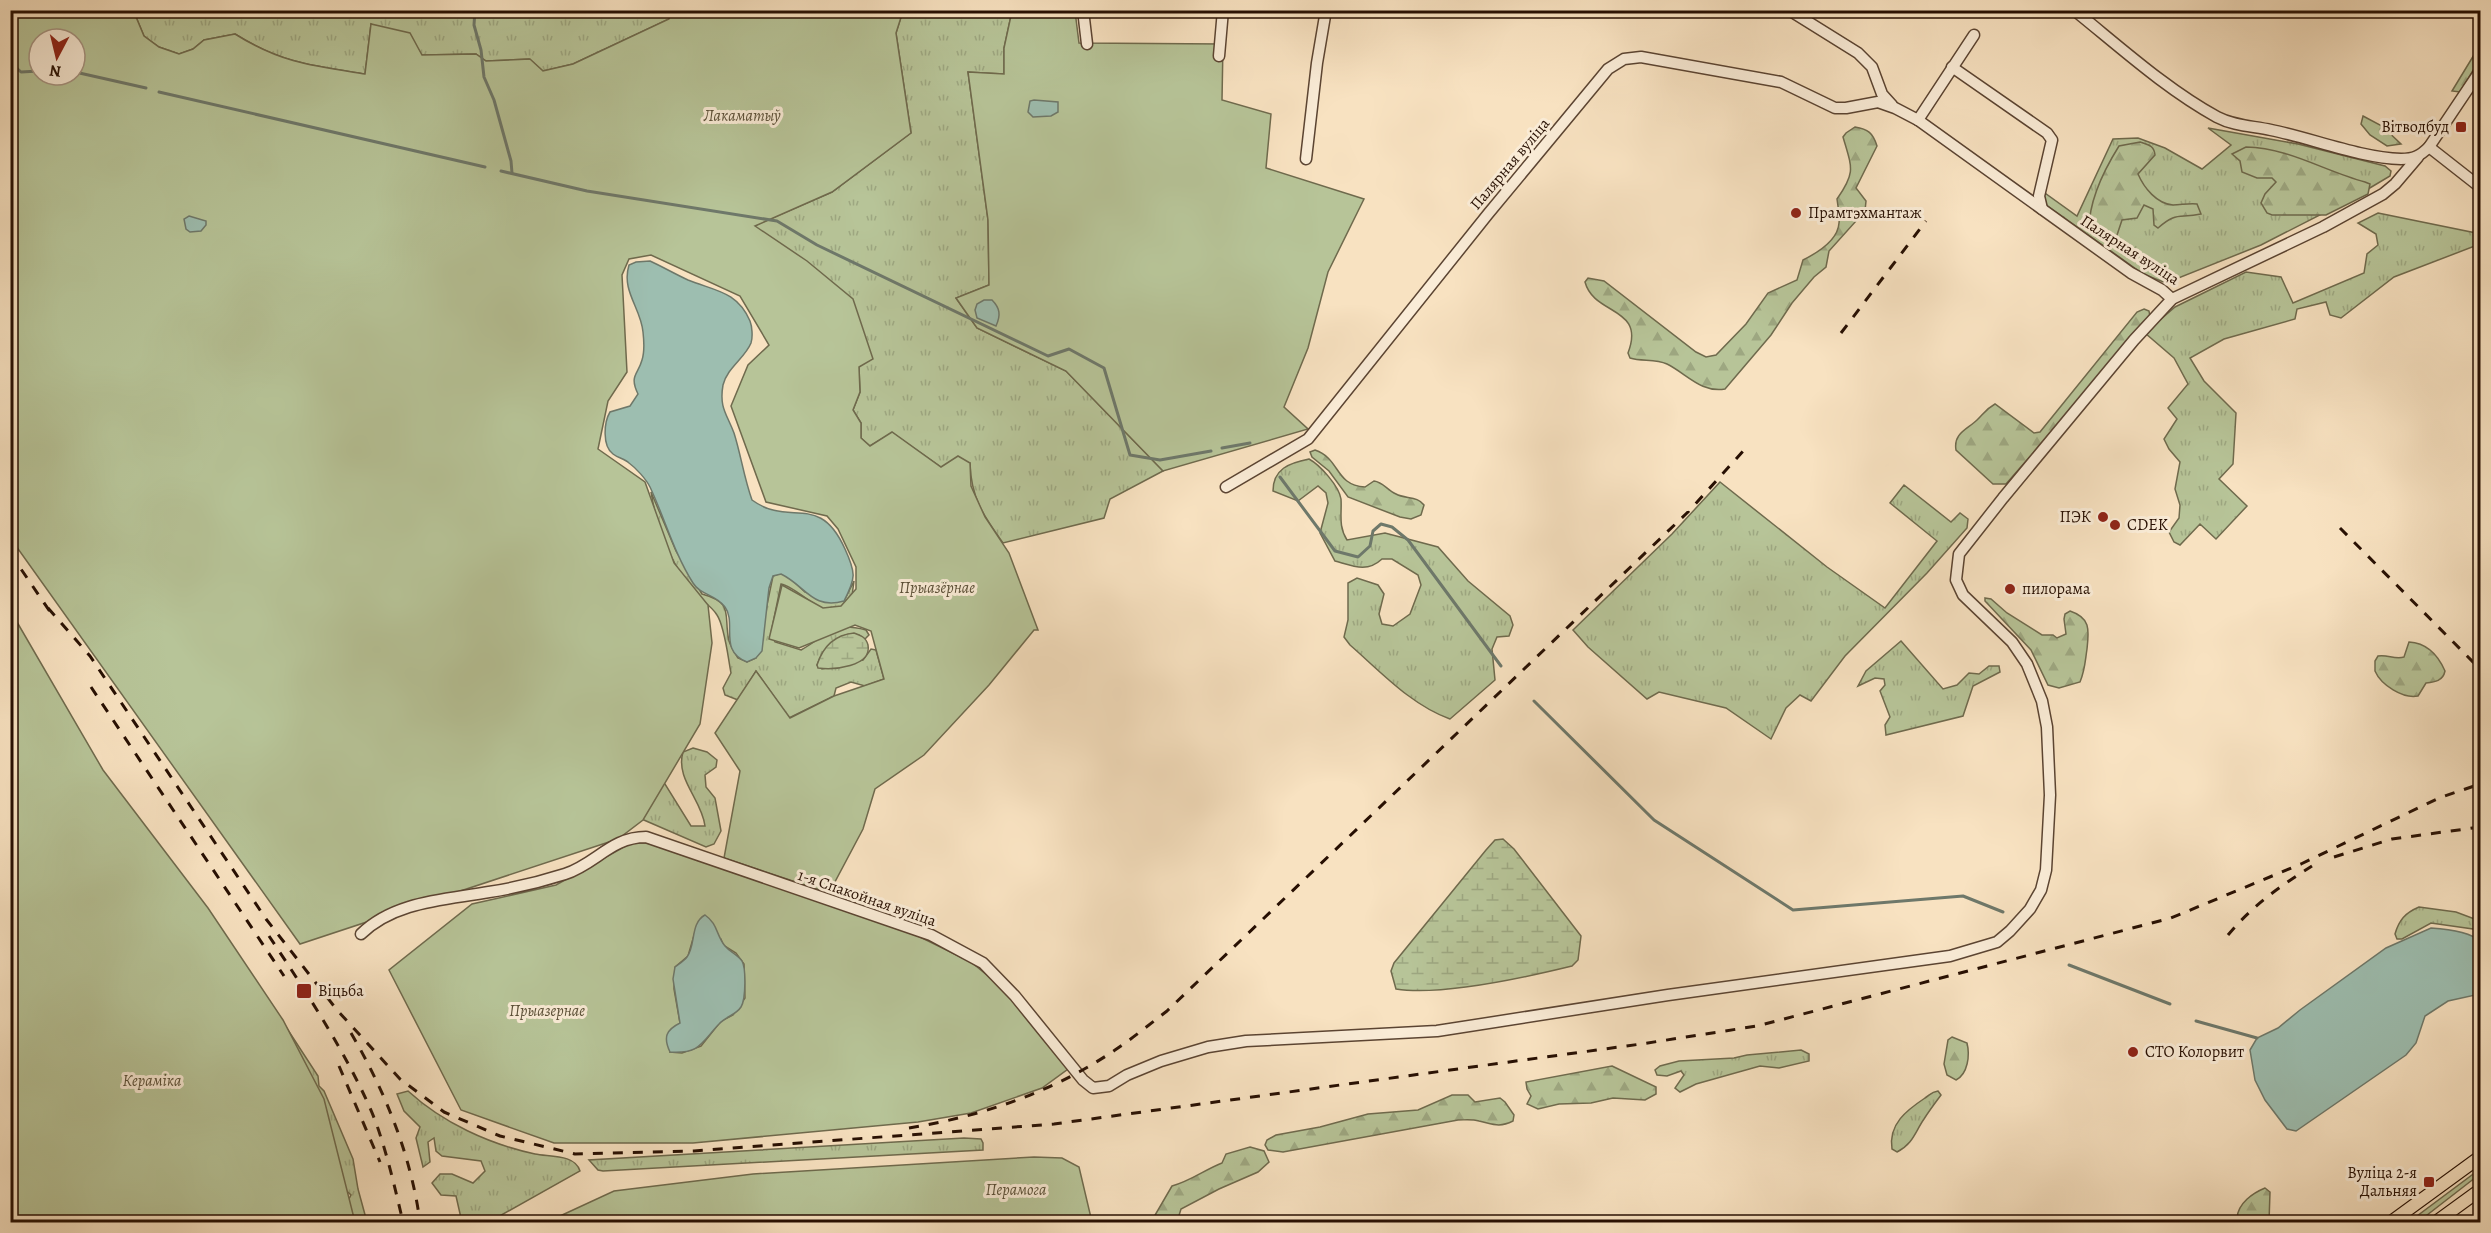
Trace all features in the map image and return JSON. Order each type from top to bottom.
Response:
[{"type":"main road","points":[[2391,1222],[2481,1157]]},
{"type":"main road","points":[[2436,1222],[2481,1190]]},
{"type":"street","points":[[1083,10],[1087,44]]},
{"type":"street","points":[[1219,56],[1223,10]]},
{"type":"street","points":[[1306,159],[1317,63],[1326,10]]},
{"type":"street","name":"Палярная вуліца","points":[[1789,10],[1858,53],[1872,67],[1882,94],[1895,108]]},
{"type":"street","points":[[2074,10],[2166,82],[2219,118],[2235,124],[2278,132],[2370,155],[2400,159],[2418,157]]},
{"type":"street","points":[[1918,120],[1974,35]]},
{"type":"street","name":"Палярная вуліца","points":[[1226,487],[1308,439],[1481,223],[1615,63],[1624,59],[1641,57],[1781,82],[1835,108],[1878,102],[1895,108],[1918,120],[2131,273],[2162,290],[2172,299],[2323,227],[2383,194],[2429,147],[2481,71]]},
{"type":"street","points":[[1952,67],[2047,133],[2052,140],[2039,196],[2042,209]]},
{"type":"street","points":[[2429,147],[2481,187]]},
{"type":"street","name":"1-я Спакойная вуліца","points":[[361,934],[370,925],[399,909],[517,887],[568,873],[630,837],[646,837],[674,844],[931,935],[983,963],[1015,996],[1083,1080],[1093,1088],[1109,1086],[1127,1075],[1161,1061],[1208,1047],[1246,1041],[1437,1031],[1950,956],[1997,942],[2010,932],[2030,909],[2041,890],[2046,870],[2050,795],[2047,727],[2042,701],[2027,664],[2012,642],[1963,595],[1956,580],[1959,555],[2002,498],[2134,340],[2172,299]]},
{"type":"green space","name":"Віцьба","points":[[11,11],[130,11],[136,17],[144,36],[159,47],[179,54],[193,49],[204,40],[235,34],[267,51],[298,62],[365,74],[371,24],[410,33],[422,55],[476,54],[486,61],[530,59],[543,71],[573,64],[669,19],[672,11],[903,11],[896,33],[911,133],[832,192],[755,226],[807,261],[853,299],[873,359],[859,367],[860,392],[853,410],[861,423],[861,438],[870,446],[892,432],[941,467],[958,456],[970,463],[971,486],[985,517],[1009,553],[1038,630],[1034,630],[989,685],[924,755],[875,789],[863,829],[829,893],[724,858],[740,771],[715,733],[756,671],[790,718],[834,696],[884,679],[871,631],[855,625],[799,648],[769,639],[782,585],[823,608],[841,606],[856,589],[856,567],[838,529],[827,516],[766,502],[731,406],[748,365],[769,345],[740,296],[651,255],[629,259],[622,275],[627,372],[608,401],[598,449],[645,482],[674,563],[708,605],[712,643],[700,724],[643,820],[618,839],[300,944],[11,539]]},
{"type":"green space","points":[[130,11],[672,11],[669,19],[573,64],[543,71],[529,59],[486,61],[476,54],[422,55],[371,24],[365,74],[298,62],[267,51],[235,34],[204,40],[193,49],[179,54],[159,47],[144,36],[136,17]]},
{"type":"green space","points":[[903,11],[1012,11],[1004,48],[1004,74],[968,72],[988,220],[989,285],[956,298],[977,328],[1066,371],[1163,471],[1110,499],[1104,518],[1003,543],[979,506],[970,463],[941,467],[892,433],[870,446],[861,438],[861,423],[853,410],[860,392],[859,367],[754,226],[832,192],[911,133],[896,33]]},
{"type":"green space","points":[[1012,11],[1075,11],[1079,43],[1223,44],[1222,100],[1271,114],[1266,168],[1364,199],[1328,272],[1308,348],[1284,407],[1308,429],[1163,471],[1066,371],[977,328],[956,298],[989,285],[988,220],[968,72],[1004,74],[1004,48]]},
{"type":"green space","points":[[2480,45],[2480,59],[2460,92],[2452,91]]},
{"type":"green space","points":[[2363,116],[2382,126],[2401,144],[2387,146],[2370,135],[2361,124]]},
{"type":"green space","points":[[1855,127],[1869,132],[1877,146],[1856,188],[1866,201],[1865,211],[1829,251],[1826,267],[1814,277],[1792,303],[1771,335],[1725,389],[1709,388],[1694,382],[1662,362],[1630,358],[1628,353],[1632,338],[1630,327],[1625,319],[1590,293],[1585,282],[1588,278],[1604,281],[1696,352],[1706,357],[1716,355],[1746,324],[1768,293],[1797,280],[1803,260],[1820,250],[1835,235],[1839,220],[1837,199],[1850,176],[1849,156],[1843,137]]},
{"type":"green space","points":[[2208,128],[2298,144],[2385,166],[2391,171],[2390,176],[2353,198],[2261,245],[2166,283],[2143,274],[2045,204],[2042,191],[2077,216],[2113,139],[2138,138],[2165,148],[2202,169],[2231,145]]},
{"type":"green space","points":[[2140,142],[2152,147],[2155,155],[2138,174],[2147,190],[2167,204],[2197,204],[2201,214],[2174,217],[2158,228],[2154,225],[2153,209],[2144,205],[2137,218],[2122,220],[2117,235],[2113,239],[2097,236],[2089,229],[2090,219],[2095,197],[2108,165],[2119,146]]},
{"type":"green space","points":[[2246,147],[2277,151],[2365,182],[2370,184],[2368,194],[2326,215],[2272,215],[2267,213],[2261,203],[2265,194],[2276,182],[2272,178],[2257,178],[2242,172],[2240,161],[2232,154]]},
{"type":"green space","points":[[2378,213],[2476,233],[2480,237],[2480,244],[2394,277],[2341,318],[2330,315],[2326,302],[2297,309],[2295,319],[2224,339],[2190,358],[2204,381],[2236,413],[2233,464],[2219,479],[2247,506],[2216,539],[2200,524],[2180,545],[2174,542],[2169,532],[2179,518],[2180,505],[2175,489],[2180,462],[2164,439],[2177,419],[2168,408],[2188,384],[2174,358],[2145,333],[2175,307],[2246,272],[2281,277],[2293,303],[2364,273],[2367,254],[2378,245],[2376,234],[2358,223]]},
{"type":"green space","points":[[2144,309],[2149,311],[2150,317],[2049,438],[2006,484],[1993,484],[1956,450],[1959,435],[1995,404],[2034,433],[2040,432],[2137,312]]},
{"type":"green space","points":[[1315,450],[1329,459],[1348,482],[1365,487],[1374,481],[1383,484],[1400,496],[1418,500],[1424,505],[1421,515],[1411,519],[1400,517],[1348,497],[1329,471],[1312,457],[1310,452]]},
{"type":"green space","points":[[1309,459],[1328,476],[1340,494],[1341,525],[1347,540],[1385,533],[1438,547],[1468,581],[1510,616],[1513,625],[1509,636],[1497,637],[1492,649],[1495,680],[1450,719],[1409,697],[1350,645],[1344,637],[1348,620],[1348,583],[1357,578],[1378,585],[1384,594],[1379,614],[1382,624],[1393,626],[1410,614],[1421,585],[1418,575],[1392,559],[1382,559],[1365,567],[1335,561],[1320,533],[1328,503],[1326,493],[1318,486],[1298,501],[1273,491],[1279,472],[1289,465]]},
{"type":"green space","points":[[1720,482],[1827,567],[1885,608],[1937,541],[1890,503],[1904,485],[1951,522],[1960,513],[1968,519],[1967,528],[1927,573],[1845,656],[1811,701],[1800,695],[1786,708],[1771,739],[1726,708],[1659,692],[1647,699],[1588,647],[1573,630],[1672,534]]},
{"type":"green space","points":[[651,492],[676,551],[702,594],[719,601],[726,611],[729,641],[738,658],[747,662],[756,658],[773,576],[781,573],[805,592],[844,601],[854,581],[851,603],[825,612],[796,591],[781,584],[771,633],[775,642],[801,650],[837,628],[866,630],[869,635],[865,639],[851,634],[836,640],[824,651],[817,665],[822,669],[863,660],[871,649],[876,650],[884,679],[865,686],[851,682],[836,688],[834,696],[789,718],[756,671],[738,700],[725,695],[723,688],[731,673],[720,620],[712,608],[694,593],[671,557],[657,519]]},
{"type":"green space","points":[[1985,598],[1991,599],[2007,613],[2042,635],[2053,635],[2057,638],[2066,634],[2065,614],[2070,611],[2082,617],[2087,625],[2088,636],[2085,666],[2080,682],[2059,688],[2048,685],[2031,650],[1985,601]]},
{"type":"green space","name":"Кераміка","points":[[10,610],[103,770],[208,908],[283,1020],[324,1099],[355,1222],[11,1222]]},
{"type":"green space","points":[[854,633],[867,642],[868,652],[864,658],[850,666],[818,668],[819,658],[830,643],[841,636]]},
{"type":"green space","points":[[1901,641],[1943,689],[1957,685],[1969,673],[1979,674],[1989,666],[1999,666],[2000,672],[1973,686],[1963,716],[1886,735],[1885,725],[1890,717],[1880,691],[1885,685],[1884,679],[1875,678],[1858,686],[1866,671]]},
{"type":"green space","points":[[2409,642],[2426,647],[2431,651],[2445,671],[2440,679],[2426,683],[2418,696],[2406,695],[2393,690],[2375,671],[2375,661],[2378,656],[2404,657]]},
{"type":"green space","points":[[693,748],[707,752],[717,760],[716,767],[705,775],[706,787],[715,798],[721,831],[714,844],[706,847],[637,817],[655,778],[665,784],[691,826],[705,826],[703,816],[683,771],[683,752]]},
{"type":"green space","points":[[1503,839],[1514,849],[1581,936],[1578,960],[1572,966],[1460,988],[1396,989],[1391,971],[1394,963],[1486,850],[1495,840]]},
{"type":"green space","name":"Прыазернае","points":[[631,843],[647,843],[916,935],[971,962],[1010,994],[1068,1069],[1042,1088],[971,1113],[918,1122],[693,1143],[554,1143],[461,1110],[389,970],[472,904],[556,885]],"holes":[[[695,932],[721,939],[723,945],[736,953],[744,964],[745,998],[733,1015],[721,1021],[701,1046],[682,1053],[670,1052],[680,1023],[674,989],[675,967],[688,956]]]},
{"type":"green space","points":[[2419,907],[2456,912],[2480,921],[2480,935],[2473,929],[2431,923],[2402,939],[2397,939],[2395,934],[2398,925],[2406,914]]},
{"type":"green space","points":[[286,1027],[318,1076],[319,1086],[324,1091],[353,1159],[367,1222],[337,1222],[351,1195],[341,1186]]},
{"type":"green space","points":[[1952,1037],[1967,1043],[1968,1048],[1966,1069],[1956,1080],[1947,1075],[1944,1064],[1948,1040]]},
{"type":"green space","points":[[1801,1050],[1809,1054],[1809,1061],[1779,1068],[1760,1066],[1696,1084],[1680,1092],[1675,1088],[1684,1075],[1681,1071],[1667,1076],[1657,1075],[1655,1070],[1660,1066],[1679,1061],[1734,1058]]},
{"type":"green space","points":[[1612,1066],[1656,1087],[1656,1094],[1645,1100],[1613,1098],[1591,1103],[1559,1104],[1538,1109],[1527,1104],[1531,1096],[1526,1082]]},
{"type":"green space","points":[[408,1091],[436,1113],[467,1131],[518,1150],[567,1159],[573,1162],[580,1171],[489,1222],[461,1218],[456,1196],[441,1195],[432,1183],[440,1174],[452,1174],[473,1183],[485,1171],[481,1161],[442,1156],[436,1151],[434,1138],[428,1142],[430,1162],[423,1167],[416,1138],[420,1127],[404,1111],[397,1094]]},
{"type":"green space","points":[[1938,1091],[1941,1095],[1910,1141],[1897,1152],[1892,1149],[1893,1132],[1900,1119],[1918,1103]]},
{"type":"green space","points":[[1452,1095],[1468,1095],[1475,1102],[1500,1098],[1514,1115],[1513,1121],[1500,1125],[1474,1120],[1458,1120],[1283,1152],[1268,1150],[1265,1145],[1267,1140],[1276,1135],[1320,1127],[1368,1114],[1418,1110]]},
{"type":"green space","points":[[964,1138],[981,1139],[983,1150],[603,1171],[598,1170],[589,1160]]},
{"type":"green space","points":[[1250,1147],[1264,1151],[1269,1162],[1258,1172],[1181,1209],[1177,1222],[1151,1222],[1172,1186],[1222,1163],[1226,1154]]},
{"type":"green space","name":"Перамога","points":[[1034,1157],[1062,1158],[1079,1167],[1092,1222],[547,1222],[614,1191],[753,1174]]},
{"type":"green space","points":[[2480,1169],[2480,1174],[2418,1222],[2409,1222]]},
{"type":"green space","points":[[2265,1188],[2270,1192],[2269,1222],[2242,1222],[2237,1218],[2243,1203]]},
{"type":"shaded area","points":[[1030,101],[1058,102],[1058,112],[1051,116],[1033,117],[1028,112]]},
{"type":"shaded area","points":[[189,216],[206,221],[206,225],[201,231],[190,232],[186,229],[184,219]]},
{"type":"shaded area","points":[[650,261],[688,280],[724,293],[739,303],[745,311],[751,326],[751,343],[725,379],[722,400],[734,433],[752,500],[766,508],[814,515],[825,521],[835,531],[853,570],[851,587],[844,601],[833,603],[817,600],[781,574],[773,576],[769,588],[762,651],[756,658],[747,662],[738,657],[730,644],[729,621],[725,607],[696,587],[686,572],[648,484],[632,465],[613,454],[607,445],[605,428],[610,412],[630,406],[638,394],[634,379],[644,350],[641,323],[629,291],[627,274],[629,265]]},
{"type":"shaded area","points":[[984,300],[992,300],[997,306],[999,318],[996,326],[977,318],[975,310],[977,304]]},
{"type":"shaded area","points":[[705,915],[715,926],[725,946],[742,961],[745,984],[743,1003],[739,1010],[721,1022],[699,1046],[688,1051],[670,1052],[667,1034],[680,1023],[673,979],[675,967],[690,952],[697,923]]},
{"type":"shaded area","points":[[2431,928],[2464,933],[2480,941],[2480,994],[2448,1001],[2425,1016],[2416,1043],[2406,1055],[2296,1131],[2287,1129],[2265,1100],[2255,1080],[2250,1050],[2257,1038],[2278,1028],[2386,948]]},
{"type":"waterway","points":[[475,10],[474,25],[481,50],[484,77],[494,100],[511,161],[512,173]]},
{"type":"waterway","points":[[10,62],[21,72],[27,72]]},
{"type":"waterway","points":[[87,75],[146,88]]},
{"type":"waterway","points":[[159,92],[485,167]]},
{"type":"waterway","points":[[501,171],[587,191],[777,221],[817,245],[1048,356],[1069,349],[1104,368],[1130,455],[1160,460],[1211,451]]},
{"type":"waterway","points":[[1222,448],[1250,443]]},
{"type":"waterway","points":[[1280,477],[1335,551],[1358,557],[1370,546],[1373,531],[1381,524],[1392,527],[1408,540],[1501,666]]},
{"type":"waterway","points":[[1534,701],[1654,820],[1793,910],[1963,896],[2003,912]]},
{"type":"waterway","points":[[2069,965],[2170,1004]]},
{"type":"waterway","points":[[2196,1021],[2257,1038]]},
{"type":"railway","points":[[1841,333],[1926,221]]},
{"type":"railway","points":[[909,1128],[964,1117],[1042,1090],[1115,1050],[1167,1011],[1689,511],[1745,449]]},
{"type":"railway","points":[[2340,528],[2480,669]]},
{"type":"railway","points":[[10,553],[51,613]]},
{"type":"railway","points":[[48,608],[90,656],[266,919],[337,1010],[400,1079],[444,1112],[500,1136],[575,1154],[694,1151],[1054,1124],[1641,1044],[1757,1026],[2171,918],[2301,864],[2439,798],[2480,784]]},
{"type":"railway","points":[[91,687],[284,976]]},
{"type":"railway","points":[[2334,857],[2392,839],[2480,827]]},
{"type":"railway","points":[[2228,935],[2267,897],[2312,866]]},
{"type":"railway","points":[[269,936],[326,1026],[365,1097],[383,1145],[403,1222]]},
{"type":"railway","points":[[351,1033],[375,1078],[395,1124],[410,1172],[420,1222]]},
{"type":"railway","points":[[339,1066],[380,1162]]},
{"type":"place","name":"Вітводбуд","points":[[2461,127]]},
{"type":"place","name":"Прамтэхмантаж","points":[[1796,213]]},
{"type":"place","name":"ПЭК","points":[[2103,517]]},
{"type":"place","name":"CDEK","points":[[2115,525]]},
{"type":"place","name":"пилорама","points":[[2010,589]]},
{"type":"place","name":"Віцьба","points":[[304,991]]},
{"type":"place","name":"СТО Колорвит","points":[[2133,1052]]},
{"type":"place","name":"Вуліца 2-я Дальняя","points":[[2429,1182]]},
{"type":"park label","name":"Лакаматыў","points":[[742,116]]},
{"type":"park label","name":"Прыазёрнае","points":[[937,588]]}]
